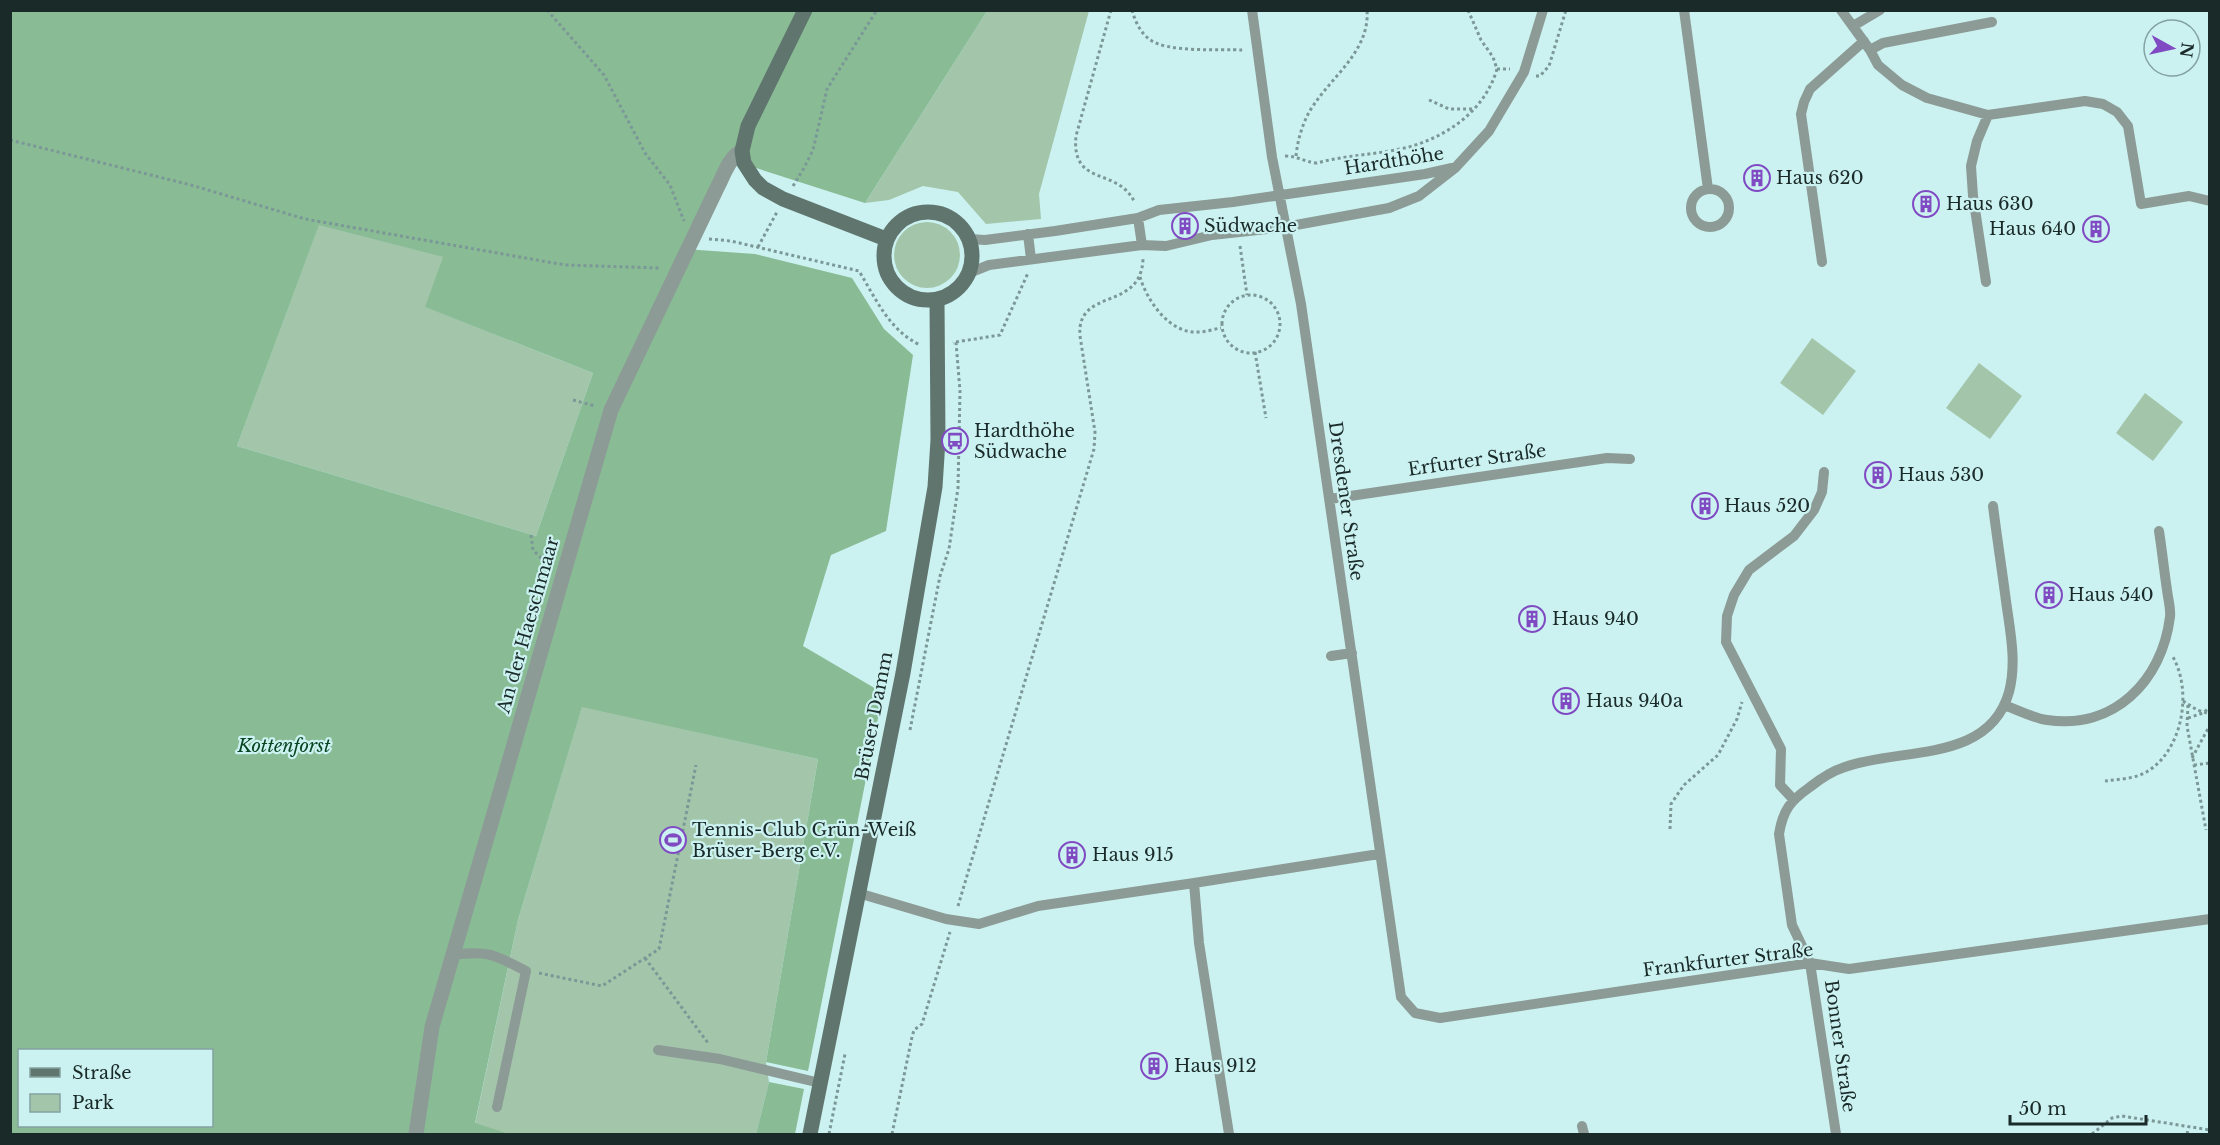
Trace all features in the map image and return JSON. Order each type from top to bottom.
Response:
[{"type":"street","name":"An der Haeschmaar","points":[[416,1134],[432,1027],[611,410],[677,268],[732,159],[736,153],[742,151],[748,126],[805,10]]},
{"type":"street","points":[[742,151],[744,163],[763,188],[783,199],[886,239]]},
{"type":"street","points":[[915,213],[941,213],[962,228],[969,239],[972,256],[969,273],[961,286],[950,295],[937,300],[921,301],[905,295],[893,285],[885,271],[883,255],[886,239],[903,219],[915,213]]},
{"type":"street","name":"Brüser Damm","points":[[810,1134],[903,673],[935,487],[939,440],[937,300]]},
{"type":"lane","name":"Dresdener Straße","points":[[1252,10],[1272,157],[1301,304],[1401,997]]},
{"type":"lane","points":[[1455,168],[1489,131],[1524,72],[1543,10]]},
{"type":"lane","points":[[1684,10],[1708,189]]},
{"type":"lane","points":[[1841,10],[1878,65],[1902,85],[1927,98],[1988,115],[2085,101],[2103,104],[2117,112],[2128,126],[2141,204],[2189,196],[2210,201]]},
{"type":"lane","points":[[1853,26],[1880,10]]},
{"type":"lane","points":[[1870,51],[1883,43],[1992,22]]},
{"type":"lane","points":[[1822,262],[1802,124],[1803,108],[1810,89],[1864,41]]},
{"type":"lane","points":[[1986,282],[1973,196],[1971,166],[1977,141],[1988,115]]},
{"type":"lane","name":"Hardthöhe","points":[[969,239],[985,240],[1138,218],[1159,210],[1279,195],[1455,168]]},
{"type":"lane","name":"Hardthöhe","points":[[969,273],[989,265],[1142,245],[1167,246],[1212,236],[1285,227],[1389,208],[1419,196],[1455,168]]},
{"type":"lane","points":[[1138,218],[1142,245]]},
{"type":"lane","points":[[1028,234],[1031,260]]},
{"type":"lane","name":"Erfurter Straße","points":[[1330,499],[1607,458],[1630,459]]},
{"type":"lane","points":[[1824,472],[1822,492],[1814,510],[1794,536],[1749,570],[1734,595],[1727,616],[1726,642],[1780,749],[1780,785],[1792,800],[1821,778],[1845,766],[1948,748],[1964,741],[1981,732],[2004,705],[2011,681],[2013,651],[1993,506]]},
{"type":"lane","points":[[2004,705],[2046,720],[2072,720],[2099,716],[2117,708],[2136,692],[2152,671],[2163,647],[2170,615],[2159,531]]},
{"type":"lane","points":[[1330,656],[1352,653]]},
{"type":"lane","name":"Bonner Straße","points":[[1792,800],[1781,822],[1779,834],[1792,925],[1810,963],[1836,1134]]},
{"type":"lane","points":[[858,892],[953,921],[979,924],[1038,906],[1379,854]]},
{"type":"lane","points":[[1194,883],[1199,943],[1228,1134]]},
{"type":"lane","name":"Frankfurter Straße","points":[[1401,997],[1415,1013],[1440,1018],[1810,963],[1849,969],[2210,919]]},
{"type":"lane","points":[[452,955],[481,952],[493,954],[526,970],[497,1107]]},
{"type":"lane","points":[[658,1050],[720,1059],[820,1083]]},
{"type":"path","points":[[547,10],[604,75],[645,153],[670,185],[689,247],[710,239],[758,247],[783,199],[813,150],[827,89],[877,10]]},
{"type":"path","points":[[1112,10],[1076,136],[1076,154],[1083,167],[1127,190],[1135,203],[1138,218]]},
{"type":"path","points":[[1132,10],[1140,30],[1150,41],[1175,49],[1257,50]]},
{"type":"path","points":[[1296,156],[1305,120],[1315,102],[1362,42],[1367,26],[1367,10]]},
{"type":"path","points":[[1272,157],[1296,156],[1317,164],[1398,150],[1443,132],[1467,117],[1486,93],[1497,69],[1468,10]]},
{"type":"path","points":[[1429,99],[1449,109],[1474,110]]},
{"type":"path","points":[[10,140],[191,185],[305,219],[565,265],[677,268]]},
{"type":"path","points":[[1238,232],[1247,295]]},
{"type":"path","points":[[892,1134],[914,1030],[922,1024],[1094,449],[1095,432],[1080,336],[1080,322],[1090,308],[1129,290],[1140,277],[1143,267],[1142,245]]},
{"type":"path","points":[[956,342],[1000,335],[1029,271],[1031,260]]},
{"type":"path","points":[[1140,277],[1156,308],[1175,326],[1198,332],[1222,328]]},
{"type":"path","points":[[1247,295],[1257,295],[1270,302],[1280,320],[1278,333],[1272,343],[1263,350],[1255,352],[1243,352],[1232,345],[1222,328],[1223,315],[1230,304],[1247,295]]},
{"type":"path","points":[[1255,352],[1266,418]]},
{"type":"path","points":[[573,400],[611,410]]},
{"type":"path","points":[[531,535],[533,550],[541,558],[569,556]]},
{"type":"path","points":[[2105,781],[2136,776],[2150,770],[2163,757],[2180,722],[2183,684],[2180,669],[2163,647]]},
{"type":"path","points":[[1670,829],[1671,804],[1684,785],[1718,755],[1737,719],[1740,704],[1744,699],[1753,695]]},
{"type":"path","points":[[2183,701],[2203,713],[2210,714]]},
{"type":"path","points":[[2188,705],[2192,758],[2206,830]]},
{"type":"path","points":[[2188,718],[2203,713],[2210,707]]},
{"type":"path","points":[[2192,758],[2210,725]]},
{"type":"path","points":[[2194,765],[2210,763]]},
{"type":"path","points":[[526,970],[602,986],[659,949],[696,765]]},
{"type":"path","points":[[645,958],[720,1059]]},
{"type":"path","points":[[2092,1134],[2112,1118],[2122,1116],[2210,1130]]},
{"type":"path","points":[[2187,1134],[2190,1126]]},
{"type":"green space","name":"Kottenforst","points":[[10,11],[987,11],[865,203],[731,160],[685,249],[755,254],[852,278],[884,329],[913,355],[886,531],[831,555],[803,646],[883,693],[808,1071],[766,1062],[818,759],[582,707],[518,920],[475,1123],[510,1134],[11,1134]],"holes":[[[319,225],[443,257],[425,307],[593,373],[536,536],[237,446]]]},
{"type":"green space","points":[[987,11],[1089,11],[1039,194],[1041,219],[986,224],[958,192],[923,186],[889,200],[865,203]]},
{"type":"green space","points":[[927,222],[940,225],[950,232],[957,242],[960,255],[957,268],[950,278],[940,285],[927,288],[914,285],[904,278],[897,268],[894,255],[897,242],[904,232],[914,225]]},
{"type":"green space","points":[[319,224],[444,257],[426,307],[593,373],[536,536],[237,446]]},
{"type":"green space","points":[[1812,338],[1856,371],[1823,415],[1780,383]]},
{"type":"green space","points":[[1979,363],[2022,396],[1990,439],[1946,408]]},
{"type":"green space","points":[[2145,393],[2183,422],[2153,461],[2116,433]]},
{"type":"green space","name":"Tennis-Club Grün-Weiß Brüser-Berg e.V.","points":[[582,706],[818,759],[766,1062],[769,1082],[756,1134],[510,1134],[475,1124],[518,920]]},
{"type":"green space","points":[[769,1082],[804,1089],[795,1134],[756,1134]]},
{"type":"place","name":"Haus 620","points":[[1757,178]]},
{"type":"place","name":"Haus 630","points":[[1926,204]]},
{"type":"place","name":"Südwache","points":[[1185,226]]},
{"type":"place","name":"Haus 640","points":[[2096,229]]},
{"type":"place","name":"Hardthöhe Südwache","points":[[955,441]]},
{"type":"place","name":"Haus 530","points":[[1878,475]]},
{"type":"place","name":"Haus 520","points":[[1705,506]]},
{"type":"place","name":"Haus 540","points":[[2049,595]]},
{"type":"place","name":"Haus 940","points":[[1532,619]]},
{"type":"place","name":"Haus 940a","points":[[1566,701]]},
{"type":"place","name":"Tennis-Club Grün-Weiß Brüser-Berg e.V.","points":[[673,840]]},
{"type":"place","name":"Haus 915","points":[[1072,855]]},
{"type":"place","name":"Haus 912","points":[[1154,1066]]}]
